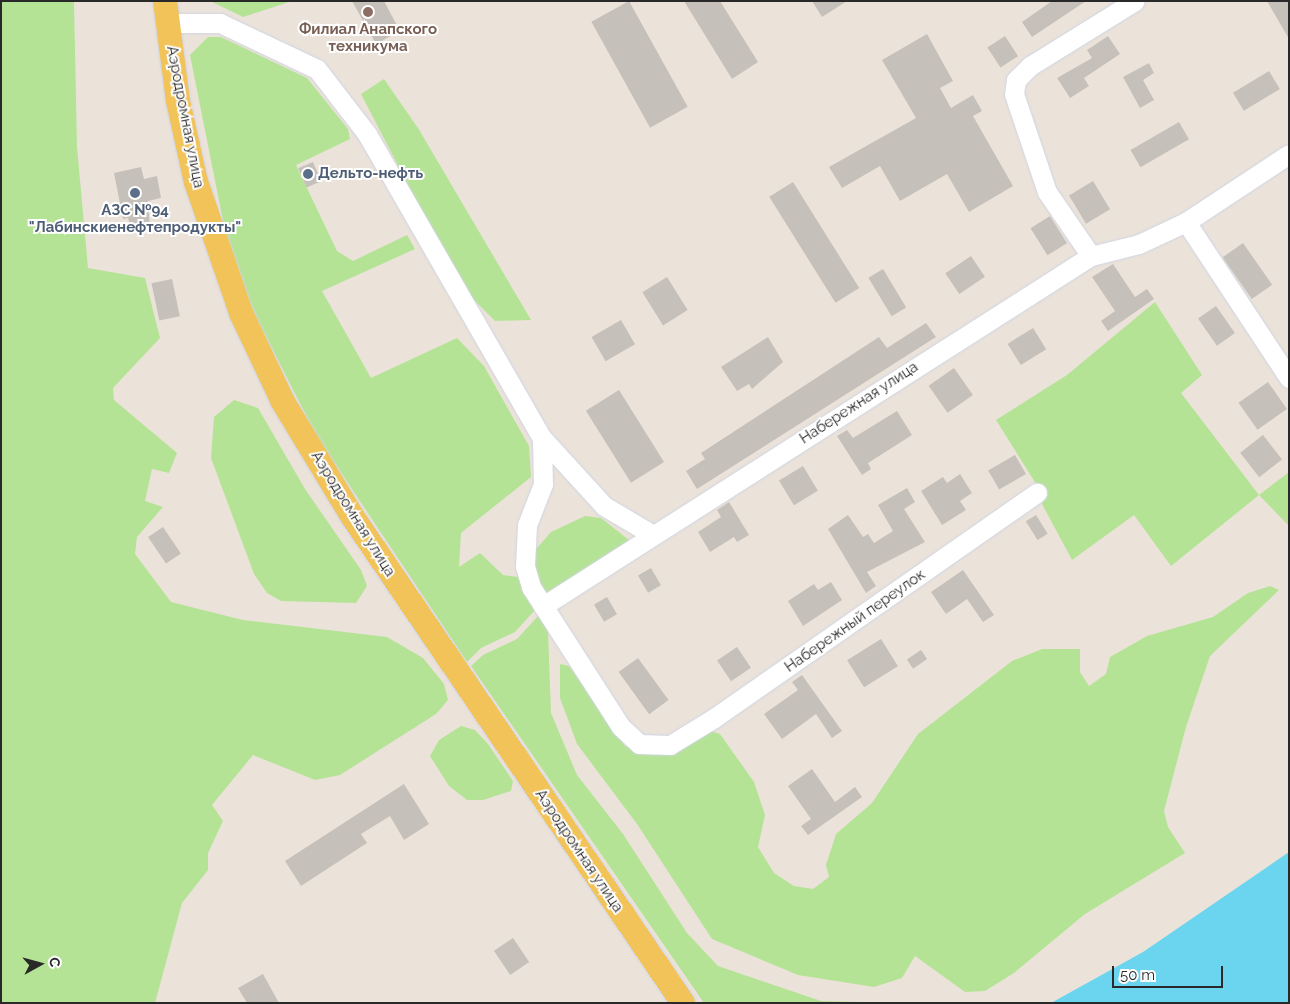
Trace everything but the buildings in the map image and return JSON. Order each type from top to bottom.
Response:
[{"type":"main road","name":"Аэродромная улица","points":[[166,12],[196,182],[241,313],[283,402],[352,516],[683,1003]]},
{"type":"street","points":[[1091,256],[1047,192],[1014,94],[1016,80],[1030,66],[1135,1]]},
{"type":"street","points":[[166,12],[220,23],[317,70],[368,134],[542,438],[604,506],[652,535]]},
{"type":"street","name":"Набережная улица","points":[[543,606],[1091,256],[1139,244],[1186,222],[1289,154]]},
{"type":"street","points":[[1186,222],[1289,378]]},
{"type":"street","points":[[542,438],[542,484],[527,525],[525,566],[543,606]]},
{"type":"street","name":"Набережный переулок","points":[[543,606],[621,727],[639,744],[670,745],[1037,494]]},
{"type":"green space","points":[[1,1],[74,1],[77,147],[88,268],[145,278],[160,338],[113,388],[114,400],[177,453],[169,473],[152,469],[145,501],[163,507],[137,537],[135,554],[171,602],[243,620],[387,637],[423,658],[444,684],[448,700],[436,714],[340,775],[315,780],[253,755],[212,805],[223,821],[208,853],[208,870],[182,903],[155,1003],[1,1003]]},
{"type":"green space","points":[[210,1],[292,1],[243,17]]},
{"type":"green space","points":[[208,37],[221,37],[307,78],[348,129],[350,139],[296,165],[337,251],[353,261],[407,235],[415,249],[322,291],[371,378],[457,338],[484,366],[529,446],[531,477],[461,533],[459,567],[480,553],[503,575],[518,577],[536,609],[515,632],[481,648],[467,662],[316,435],[255,315],[225,231],[190,55]]},
{"type":"green space","points":[[384,79],[418,128],[531,320],[495,321],[461,287],[361,94]]},
{"type":"green space","points":[[1155,302],[1202,375],[1181,393],[1259,495],[1171,566],[1134,515],[1072,560],[1042,504],[1043,495],[996,420],[1067,375]]},
{"type":"green space","points":[[234,400],[258,408],[305,489],[361,570],[367,586],[356,603],[281,601],[267,593],[254,574],[211,458],[214,417]]},
{"type":"green space","points":[[1289,472],[1289,526],[1259,495]]},
{"type":"green space","points":[[585,516],[601,518],[629,540],[541,597],[531,555],[551,532]]},
{"type":"green space","points":[[1270,586],[1279,590],[1210,656],[1186,727],[1164,811],[1168,827],[1185,853],[1085,914],[1014,973],[985,991],[965,992],[915,956],[902,978],[874,987],[798,975],[712,939],[637,824],[577,744],[560,698],[560,664],[569,666],[625,746],[651,753],[678,752],[708,730],[720,734],[754,782],[765,815],[758,847],[774,873],[794,886],[813,889],[829,877],[826,865],[836,834],[872,803],[918,734],[1012,661],[1042,649],[1080,649],[1080,672],[1089,686],[1106,674],[1110,657],[1147,636],[1213,617],[1248,593]]},
{"type":"green space","points":[[539,615],[548,632],[551,713],[577,775],[623,834],[687,933],[718,966],[821,1001],[900,1003],[704,1003],[471,666],[483,655],[517,639]]},
{"type":"green space","points":[[461,726],[475,730],[488,744],[513,781],[511,791],[483,800],[467,800],[449,786],[430,756],[439,740]]},
{"type":"water","points":[[1289,852],[1289,1003],[1051,1003],[1143,952]]},
{"type":"place","name":"Филиал Анапского техникума","points":[[368,12]]},
{"type":"place","name":"Дельто-нефть","points":[[308,174]]},
{"type":"place","name":"АЗС №94 \"Лабинскиенефтепродукты\"","points":[[135,193]]}]
